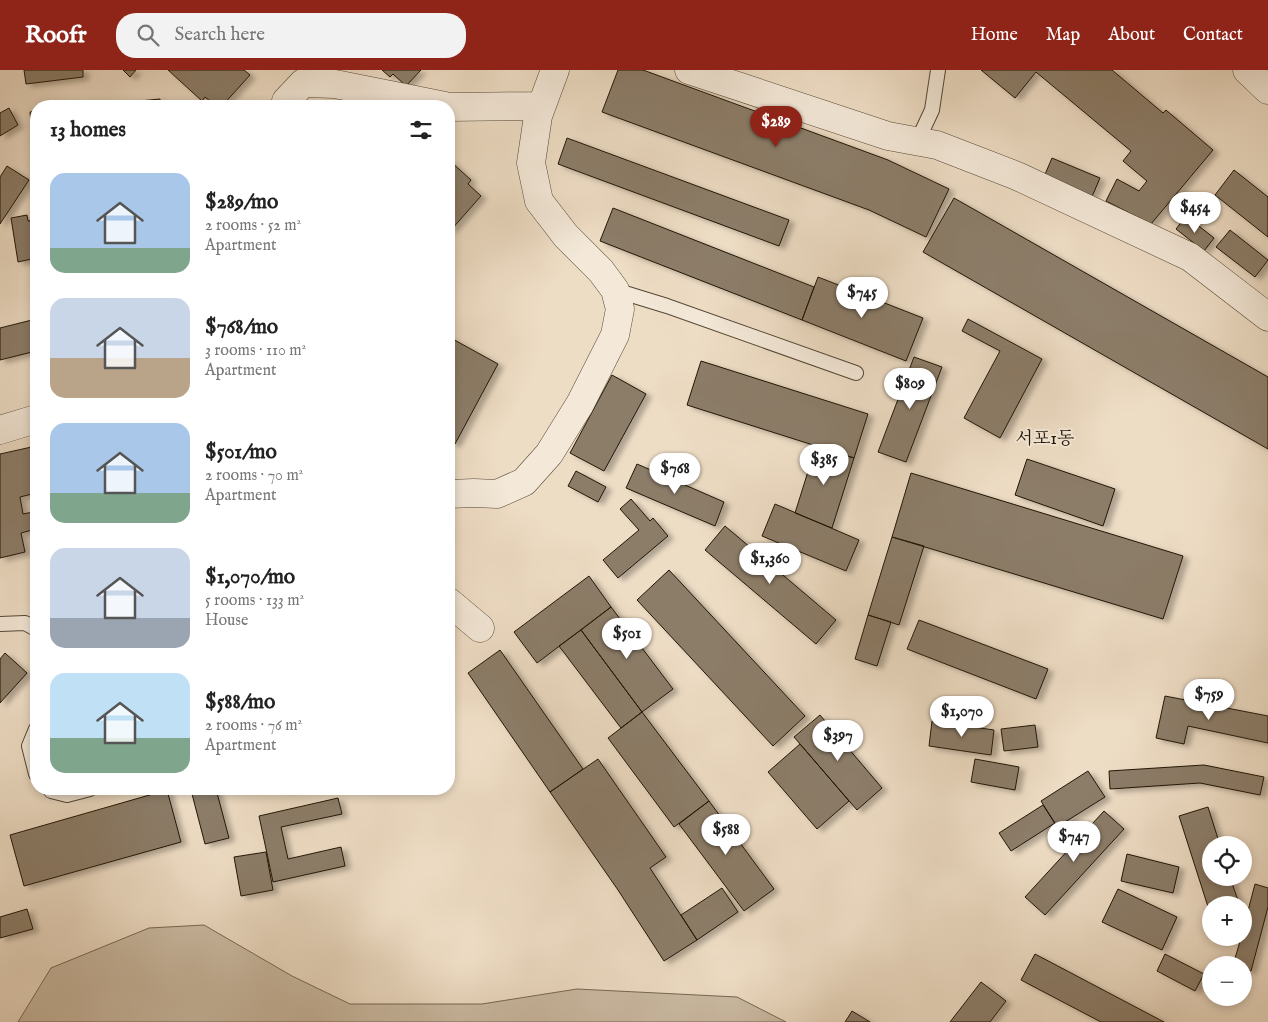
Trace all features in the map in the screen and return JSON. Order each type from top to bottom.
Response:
[{"type":"street","points":[[455,494],[497,494],[524,482],[548,454],[580,404],[615,335],[620,310],[615,290],[601,271],[566,236],[539,200],[531,162],[538,116],[555,70]]},
{"type":"street","points":[[689,70],[888,136],[937,145],[1017,176],[1190,257],[1268,316]]},
{"type":"street","points":[[1247,70],[1268,90]]},
{"type":"street","points":[[287,100],[303,83],[335,84],[414,100]]},
{"type":"street","points":[[455,106],[541,106]]},
{"type":"street","points":[[0,430],[30,421]]},
{"type":"street","points":[[455,607],[480,628]]},
{"type":"lane","points":[[917,142],[932,110],[938,70]]},
{"type":"lane","points":[[615,290],[667,306],[856,373]]},
{"type":"lane","points":[[0,624],[24,623],[30,626]]},
{"type":"shaded area","points":[[204,925],[292,976],[350,1004],[482,1004],[577,989],[737,997],[786,1022],[18,1022],[51,968],[149,928]]},
{"type":"building","points":[[24,70],[83,70],[83,77],[26,84]]},
{"type":"building","points":[[123,70],[136,70],[130,77]]},
{"type":"building","points":[[168,70],[244,70],[250,75],[227,100],[209,100],[205,97],[201,100]]},
{"type":"building","points":[[382,70],[421,70],[406,86],[393,74],[390,77]]},
{"type":"building","points":[[618,70],[643,70],[888,160],[949,189],[926,237],[869,210],[602,112]]},
{"type":"building","points":[[981,70],[1112,70],[1163,113],[1166,110],[1213,150],[1151,224],[1106,201],[1117,179],[1139,191],[1147,181],[1123,161],[1131,151],[1036,72],[1015,98]]},
{"type":"building","points":[[9,108],[18,125],[0,136],[0,113]]},
{"type":"building","points":[[567,138],[789,220],[779,246],[558,164]]},
{"type":"building","points":[[1052,158],[1100,178],[1091,199],[1043,179]]},
{"type":"building","points":[[455,165],[471,180],[468,184],[481,196],[455,225]]},
{"type":"building","points":[[7,166],[29,180],[0,224],[0,177]]},
{"type":"building","points":[[1234,170],[1268,197],[1268,237],[1215,195]]},
{"type":"building","points":[[954,198],[1268,377],[1268,449],[923,252]]},
{"type":"building","points":[[613,208],[814,287],[802,320],[600,241]]},
{"type":"building","points":[[27,215],[28,221],[30,221],[30,259],[18,262],[11,218]]},
{"type":"building","points":[[1186,216],[1214,238],[1204,251],[1176,229]]},
{"type":"building","points":[[1230,230],[1268,260],[1255,277],[1216,247]]},
{"type":"building","points":[[818,277],[923,318],[906,361],[802,320]]},
{"type":"building","points":[[968,319],[1042,359],[1000,438],[964,418],[1000,351],[962,331]]},
{"type":"building","points":[[30,320],[30,352],[0,360],[0,328]]},
{"type":"building","points":[[455,340],[498,364],[455,444]]},
{"type":"building","points":[[914,357],[942,367],[906,462],[878,452]]},
{"type":"building","points":[[701,361],[868,414],[854,458],[687,405]]},
{"type":"building","points":[[612,375],[646,394],[604,471],[570,453]]},
{"type":"building","points":[[816,446],[854,458],[832,528],[795,513]]},
{"type":"building","points":[[30,447],[30,494],[20,497],[23,514],[30,513],[30,531],[21,533],[25,552],[0,558],[0,454]]},
{"type":"building","points":[[1027,459],[1115,489],[1103,526],[1015,495]]},
{"type":"building","points":[[637,464],[724,502],[715,526],[626,488]]},
{"type":"building","points":[[576,471],[606,487],[598,502],[568,486]]},
{"type":"building","points":[[911,473],[1183,556],[1163,619],[892,537]]},
{"type":"building","points":[[631,499],[650,521],[653,518],[668,536],[618,578],[603,560],[639,530],[620,509]]},
{"type":"building","points":[[775,504],[859,540],[846,571],[762,536]]},
{"type":"building","points":[[725,526],[836,620],[816,644],[705,550]]},
{"type":"building","points":[[892,537],[924,546],[899,625],[868,615]]},
{"type":"building","points":[[669,570],[805,716],[773,746],[637,600]]},
{"type":"building","points":[[589,576],[611,607],[537,663],[514,632]]},
{"type":"building","points":[[611,607],[673,689],[642,712],[581,630]]},
{"type":"building","points":[[868,615],[891,622],[877,666],[855,659]]},
{"type":"building","points":[[919,620],[1048,669],[1036,699],[907,649]]},
{"type":"building","points":[[581,630],[642,712],[621,728],[559,646]]},
{"type":"building","points":[[500,650],[583,769],[550,792],[468,673]]},
{"type":"building","points":[[5,653],[27,673],[0,703],[0,659]]},
{"type":"building","points":[[1165,696],[1268,716],[1268,743],[1188,726],[1184,744],[1156,738]]},
{"type":"building","points":[[642,712],[709,801],[674,827],[608,738]]},
{"type":"building","points":[[820,715],[882,788],[857,810],[794,737]]},
{"type":"building","points":[[932,721],[994,730],[991,755],[929,746]]},
{"type":"building","points":[[1035,725],[1038,747],[1004,751],[1001,729]]},
{"type":"building","points":[[800,744],[849,801],[817,829],[768,772]]},
{"type":"building","points":[[598,759],[666,857],[650,868],[697,940],[664,961],[618,890],[550,792]]},
{"type":"building","points":[[975,759],[1019,767],[1015,790],[971,782]]},
{"type":"building","points":[[1204,765],[1264,777],[1260,795],[1200,783],[1110,789],[1109,771]]},
{"type":"building","points":[[1088,771],[1105,797],[1057,827],[1041,801]]},
{"type":"building","points":[[150,795],[168,795],[181,842],[24,886],[10,835]]},
{"type":"building","points":[[192,795],[218,795],[229,838],[205,844]]},
{"type":"building","points":[[338,798],[342,814],[281,827],[288,859],[341,847],[345,866],[273,882],[259,816]]},
{"type":"building","points":[[709,801],[774,889],[744,911],[679,824]]},
{"type":"building","points":[[1043,805],[1055,823],[1011,851],[999,833]]},
{"type":"building","points":[[1208,807],[1217,836],[1202,836],[1202,886],[1233,886],[1236,896],[1205,896],[1179,816]]},
{"type":"building","points":[[1104,811],[1124,829],[1045,915],[1025,897]]},
{"type":"building","points":[[266,852],[273,890],[241,896],[234,857]]},
{"type":"building","points":[[1127,854],[1179,867],[1173,893],[1121,881]]},
{"type":"building","points":[[1255,884],[1268,888],[1268,907],[1252,967],[1252,956],[1236,956],[1239,946],[1252,946],[1252,896]]},
{"type":"building","points":[[722,888],[738,912],[697,940],[681,915]]},
{"type":"building","points":[[1118,889],[1177,917],[1162,950],[1102,922]]},
{"type":"building","points":[[27,909],[33,929],[0,938],[0,917]]},
{"type":"building","points":[[1035,954],[1164,1022],[1101,1022],[1021,980]]},
{"type":"building","points":[[1165,954],[1202,973],[1202,978],[1195,991],[1157,971]]},
{"type":"building","points":[[981,982],[1006,1001],[990,1022],[950,1022]]},
{"type":"building","points":[[852,1011],[870,1022],[845,1022]]},
{"type":"district","name":"서포1동","points":[[1045,439]]}]
